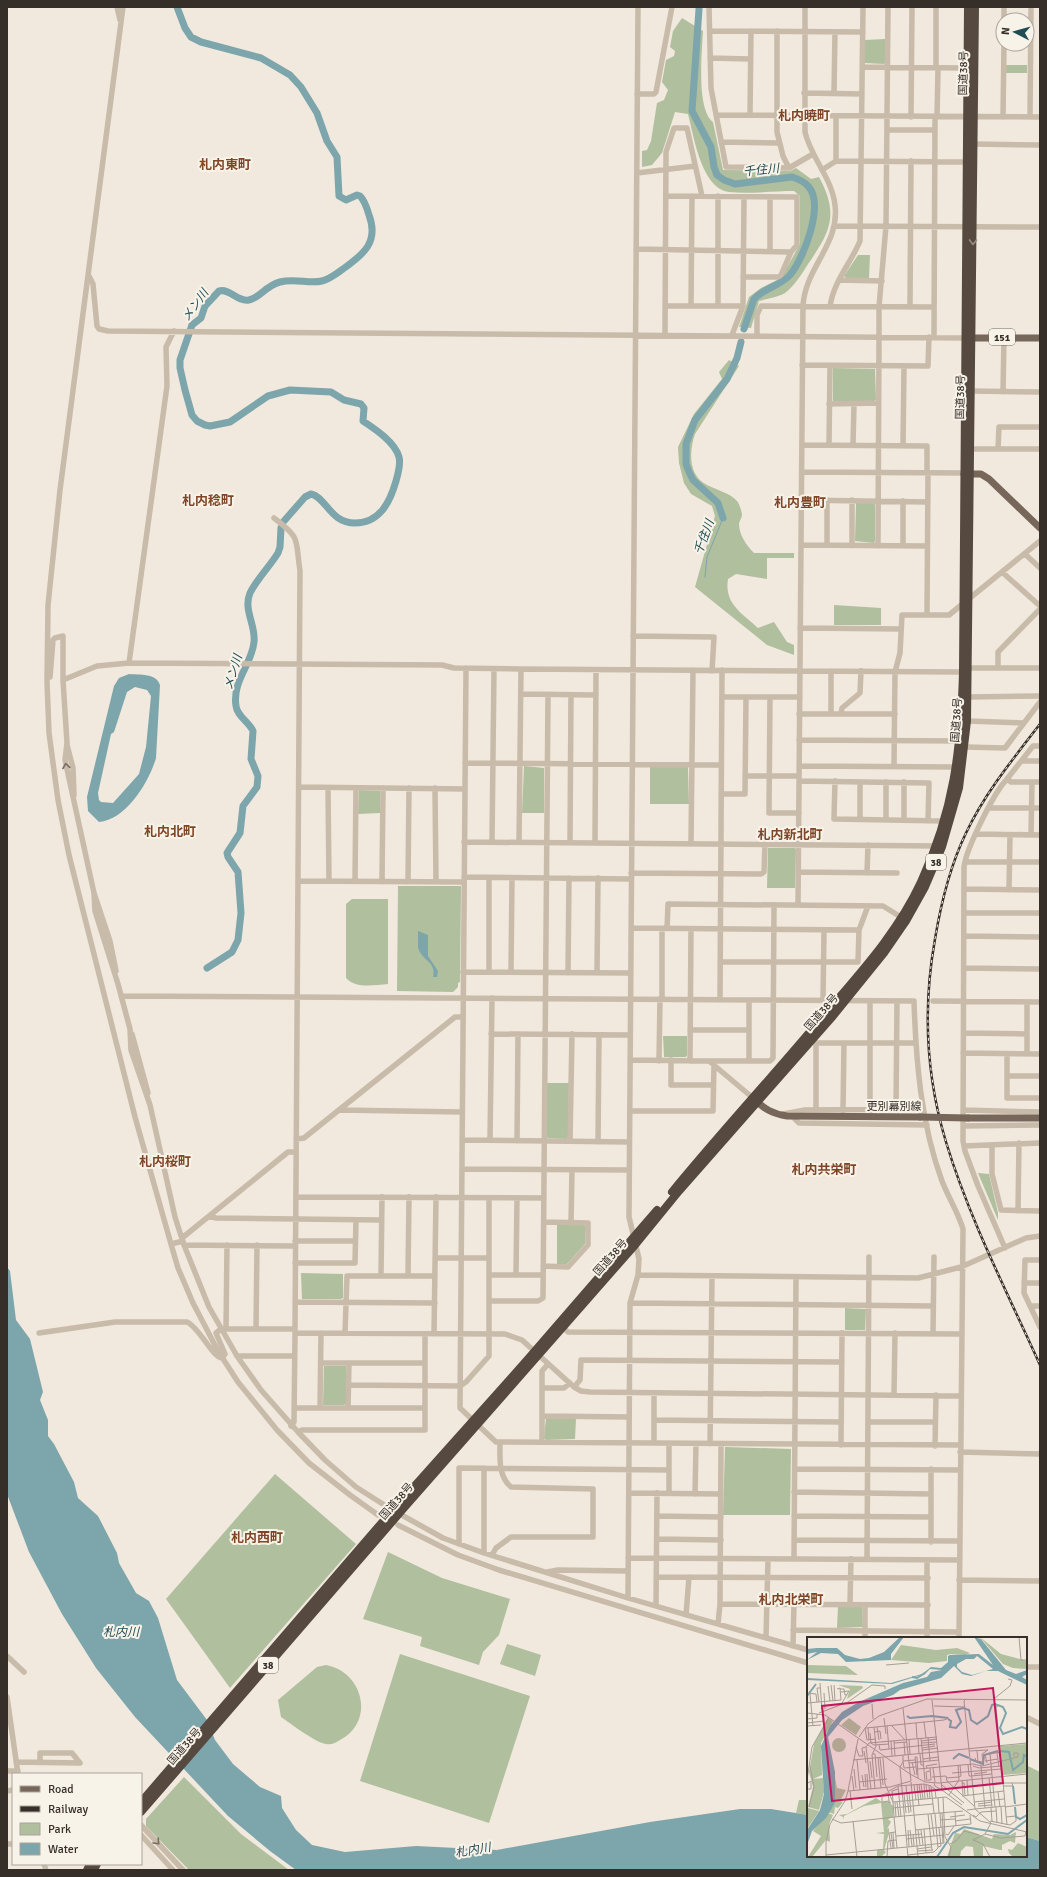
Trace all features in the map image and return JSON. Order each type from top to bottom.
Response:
[{"type":"highway","name":"国道38号","points":[[939,846],[964,743],[966,670],[969,226],[973,144],[967,68],[968,7]]},
{"type":"highway","name":"国道38号","points":[[969,226],[966,162],[970,117],[974,7]]},
{"type":"highway","name":"国道38号","points":[[967,449],[971,391],[968,338]]},
{"type":"highway","name":"国道38号","points":[[142,1806],[388,1521],[635,1241],[755,1100],[811,1040],[904,919],[939,846],[959,788],[967,721],[968,697],[966,670]]},
{"type":"main road","name":"151","points":[[968,338],[1040,338]]},
{"type":"main road","points":[[967,474],[981,474],[988,478],[1040,528]]},
{"type":"main road","points":[[755,1100],[781,1116]]},
{"type":"main road","name":"更別幕別線","points":[[781,1116],[1040,1118]]},
{"type":"street","points":[[117,7],[121,24]]},
{"type":"street","points":[[123,7],[60,490],[48,605],[47,682],[49,733],[58,800],[69,855],[135,1117],[178,1268],[193,1303],[222,1358],[254,1403],[295,1449],[310,1463],[338,1486],[388,1521],[458,1555],[500,1570],[807,1663]]},
{"type":"street","points":[[628,1598],[630,1303],[638,1275],[640,1259],[629,1217],[638,7]]},
{"type":"street","points":[[637,94],[654,94],[656,92],[672,7]]},
{"type":"street","points":[[709,7],[711,88],[726,167],[789,168],[813,154]]},
{"type":"street","points":[[798,905],[803,306],[804,294],[809,277],[833,234],[836,207],[828,180],[813,154],[806,137],[804,116],[805,7]]},
{"type":"street","points":[[830,306],[831,298],[839,280],[856,252],[860,241],[863,7]]},
{"type":"street","points":[[878,546],[879,307],[886,226],[888,7]]},
{"type":"street","points":[[911,117],[912,7]]},
{"type":"street","points":[[802,366],[928,366],[934,307],[935,130],[937,68],[936,7]]},
{"type":"street","points":[[1030,117],[1031,7]]},
{"type":"street","points":[[710,31],[863,32]]},
{"type":"street","points":[[750,115],[751,31]]},
{"type":"street","points":[[777,31],[777,116],[779,143],[789,168]]},
{"type":"street","points":[[834,93],[835,32]]},
{"type":"street","points":[[1003,117],[1004,52]]},
{"type":"street","points":[[710,58],[750,59]]},
{"type":"street","points":[[863,67],[967,68]]},
{"type":"street","points":[[804,93],[862,94]]},
{"type":"street","points":[[716,115],[1040,117]]},
{"type":"street","points":[[836,116],[836,161]]},
{"type":"street","points":[[665,335],[666,152],[674,128],[687,128],[702,196]]},
{"type":"street","points":[[887,130],[935,130]]},
{"type":"street","points":[[721,142],[779,143]]},
{"type":"street","points":[[973,144],[1040,145]]},
{"type":"street","points":[[822,170],[836,161],[966,162]]},
{"type":"street","points":[[910,307],[911,161]]},
{"type":"street","points":[[637,174],[695,166]]},
{"type":"street","points":[[666,196],[796,197],[797,244],[791,252],[781,275],[778,277],[743,277]]},
{"type":"street","points":[[692,196],[692,306]]},
{"type":"street","points":[[718,196],[718,306]]},
{"type":"street","points":[[732,335],[743,306],[744,196]]},
{"type":"street","points":[[770,197],[770,251]]},
{"type":"street","points":[[834,226],[1040,227]]},
{"type":"street","points":[[636,249],[791,252]]},
{"type":"street","points":[[89,275],[93,284],[96,322],[99,328],[108,331],[635,334],[968,338]]},
{"type":"street","points":[[839,280],[882,281]]},
{"type":"street","points":[[665,306],[743,306]]},
{"type":"street","points":[[757,335],[757,315],[761,306],[934,307]]},
{"type":"street","points":[[129,663],[167,386],[166,347],[174,331]]},
{"type":"street","points":[[1003,392],[1004,337]]},
{"type":"street","points":[[829,445],[830,366]]},
{"type":"street","points":[[903,446],[904,366]]},
{"type":"street","points":[[971,391],[1040,392]]},
{"type":"street","points":[[829,404],[878,403]]},
{"type":"street","points":[[854,404],[854,445]]},
{"type":"street","points":[[998,449],[999,427],[1040,427]]},
{"type":"street","points":[[802,445],[927,446],[927,615]]},
{"type":"street","points":[[967,449],[1040,450]]},
{"type":"street","points":[[802,472],[967,474]]},
{"type":"street","points":[[801,500],[878,500],[927,502]]},
{"type":"street","points":[[827,500],[827,545]]},
{"type":"street","points":[[852,500],[852,546]]},
{"type":"street","points":[[903,501],[903,546]]},
{"type":"street","points":[[274,518],[290,530],[297,540],[300,571],[295,1331],[294,1422],[291,1426]]},
{"type":"street","points":[[894,766],[895,672],[900,653],[902,615],[949,615],[1040,541]]},
{"type":"street","points":[[801,545],[927,546]]},
{"type":"street","points":[[1025,554],[1040,568]]},
{"type":"street","points":[[1002,572],[1040,606]]},
{"type":"street","points":[[998,668],[998,652],[1040,609]]},
{"type":"street","points":[[800,628],[902,629]]},
{"type":"street","points":[[47,682],[50,676],[53,640],[63,636],[63,680],[67,743],[65,760],[94,893],[95,911],[118,984],[130,1029],[131,1050],[150,1105],[175,1216],[196,1277],[237,1356],[261,1390],[291,1426],[335,1470],[361,1491],[423,1528],[484,1553],[628,1598],[807,1650]]},
{"type":"street","points":[[633,636],[714,637],[712,670]]},
{"type":"street","points":[[63,680],[97,666],[129,663],[442,665],[494,669],[861,672],[1040,668]]},
{"type":"street","points":[[466,668],[460,1408],[496,1442],[960,1445]]},
{"type":"street","points":[[492,842],[494,669]]},
{"type":"street","points":[[519,842],[521,669]]},
{"type":"street","points":[[595,843],[596,670]]},
{"type":"street","points":[[691,844],[693,670]]},
{"type":"street","points":[[720,1000],[722,670]]},
{"type":"street","points":[[830,714],[831,671]]},
{"type":"street","points":[[841,714],[842,708],[860,693],[861,672]]},
{"type":"street","points":[[521,694],[596,695]]},
{"type":"street","points":[[489,1301],[538,1302],[543,1298],[548,695]]},
{"type":"street","points":[[570,842],[572,695]]},
{"type":"street","points":[[968,697],[1040,696]]},
{"type":"street","points":[[722,697],[800,697]]},
{"type":"street","points":[[721,794],[745,794],[746,697]]},
{"type":"street","points":[[770,697],[769,813],[799,813]]},
{"type":"street","points":[[799,740],[894,740],[964,743],[1005,748],[1040,702]]},
{"type":"street","points":[[800,714],[895,714]]},
{"type":"street","points":[[967,721],[1023,723]]},
{"type":"street","points":[[1005,1248],[978,1186],[964,1146],[964,862],[998,790],[1033,746],[1040,746]]},
{"type":"street","points":[[1022,760],[1040,761]]},
{"type":"street","points":[[465,763],[721,765]]},
{"type":"street","points":[[799,766],[957,767]]},
{"type":"street","points":[[745,776],[769,776],[860,782],[929,783],[928,821]]},
{"type":"street","points":[[1008,779],[1011,782],[1040,782]]},
{"type":"street","points":[[835,781],[834,819],[944,821]]},
{"type":"street","points":[[860,782],[860,820]]},
{"type":"street","points":[[886,782],[886,820]]},
{"type":"street","points":[[904,782],[904,820]]},
{"type":"street","points":[[1031,835],[1032,782]]},
{"type":"street","points":[[299,787],[465,789]]},
{"type":"street","points":[[328,788],[328,881]]},
{"type":"street","points":[[355,881],[356,788]]},
{"type":"street","points":[[382,882],[383,788]]},
{"type":"street","points":[[408,882],[409,788]]},
{"type":"street","points":[[435,788],[436,882]]},
{"type":"street","points":[[989,808],[1040,808]]},
{"type":"street","points":[[976,834],[1040,835]]},
{"type":"street","points":[[1009,890],[1010,835]]},
{"type":"street","points":[[464,842],[939,846]]},
{"type":"street","points":[[299,881],[436,882],[489,878],[598,878],[764,872],[765,844]]},
{"type":"street","points":[[867,873],[868,845]]},
{"type":"street","points":[[964,862],[1040,862]]},
{"type":"street","points":[[798,872],[897,873]]},
{"type":"street","points":[[489,878],[489,972]]},
{"type":"street","points":[[511,972],[512,878]]},
{"type":"street","points":[[568,973],[569,878]]},
{"type":"street","points":[[597,973],[598,878]]},
{"type":"street","points":[[964,889],[1040,890]]},
{"type":"street","points":[[659,1061],[665,929],[668,904],[883,906],[904,919]]},
{"type":"street","points":[[630,1060],[712,1062],[749,1060],[770,1061],[773,1058],[774,904]]},
{"type":"street","points":[[720,962],[858,962],[858,930],[868,906]]},
{"type":"street","points":[[964,913],[1040,913]]},
{"type":"street","points":[[631,928],[858,930]]},
{"type":"street","points":[[690,1061],[691,929]]},
{"type":"street","points":[[823,1001],[824,930]]},
{"type":"street","points":[[964,936],[1040,937]]},
{"type":"street","points":[[964,968],[1040,969]]},
{"type":"street","points":[[463,972],[631,973]]},
{"type":"street","points":[[121,996],[914,1001],[916,1043],[923,1110],[942,1181],[963,1228],[960,1396],[959,1635],[898,1631],[794,1630]]},
{"type":"street","points":[[490,1140],[492,998]]},
{"type":"street","points":[[749,1000],[749,1060]]},
{"type":"street","points":[[870,1001],[870,1111]]},
{"type":"street","points":[[896,1109],[897,1001]]},
{"type":"street","points":[[934,1001],[1040,1002]]},
{"type":"street","points":[[1027,1002],[1027,1054]]},
{"type":"street","points":[[296,1139],[304,1138],[455,1017],[463,1017]]},
{"type":"street","points":[[690,1030],[749,1030]]},
{"type":"street","points":[[964,1033],[1027,1034]]},
{"type":"street","points":[[491,1034],[630,1035]]},
{"type":"street","points":[[517,1141],[518,1034]]},
{"type":"street","points":[[570,1141],[572,1034]]},
{"type":"street","points":[[598,1035],[598,1142]]},
{"type":"street","points":[[816,1110],[811,1040],[844,1043],[916,1043]]},
{"type":"street","points":[[843,1110],[844,1043]]},
{"type":"street","points":[[964,1054],[1040,1054]]},
{"type":"street","points":[[1007,1054],[1007,1098],[1040,1098]]},
{"type":"street","points":[[670,1060],[671,1085],[712,1085]]},
{"type":"street","points":[[712,1062],[755,1100]]},
{"type":"street","points":[[630,1111],[712,1111],[712,1062]]},
{"type":"street","points":[[1007,1076],[1040,1076]]},
{"type":"street","points":[[339,1110],[462,1112]]},
{"type":"street","points":[[781,1116],[786,1113],[816,1110],[923,1110]]},
{"type":"street","points":[[963,1110],[1040,1112]]},
{"type":"street","points":[[793,1116],[799,1123],[927,1125]]},
{"type":"street","points":[[963,1126],[1040,1125]]},
{"type":"street","points":[[462,1140],[629,1142]]},
{"type":"street","points":[[1018,1211],[1019,1143]]},
{"type":"street","points":[[964,1146],[1040,1143]]},
{"type":"street","points":[[992,1145],[992,1174],[1001,1210],[1040,1211]]},
{"type":"street","points":[[183,1241],[209,1216],[288,1152],[296,1152]]},
{"type":"street","points":[[462,1169],[629,1170]]},
{"type":"street","points":[[571,1222],[572,1170]]},
{"type":"street","points":[[296,1197],[544,1198]]},
{"type":"street","points":[[381,1276],[382,1197]]},
{"type":"street","points":[[408,1276],[409,1197]]},
{"type":"street","points":[[434,1334],[436,1197]]},
{"type":"street","points":[[348,1385],[460,1386],[489,1356],[489,1198]]},
{"type":"street","points":[[516,1275],[517,1198]]},
{"type":"street","points":[[209,1216],[216,1218],[381,1220]]},
{"type":"street","points":[[295,1263],[355,1263],[356,1220]]},
{"type":"street","points":[[543,1266],[568,1267],[588,1245],[588,1223],[544,1222]]},
{"type":"street","points":[[638,1275],[796,1278],[918,1278],[962,1267],[1026,1238],[1040,1236]]},
{"type":"street","points":[[171,1244],[183,1241],[227,1245],[356,1241]]},
{"type":"street","points":[[224,1329],[227,1245]]},
{"type":"street","points":[[256,1329],[257,1245]]},
{"type":"street","points":[[867,1560],[869,1257]]},
{"type":"street","points":[[933,1334],[934,1257]]},
{"type":"street","points":[[435,1258],[489,1258]]},
{"type":"street","points":[[1040,1260],[1025,1260],[1024,1283],[1024,1292],[1040,1327]]},
{"type":"street","points":[[489,1275],[543,1275]]},
{"type":"street","points":[[345,1333],[347,1276],[435,1276]]},
{"type":"street","points":[[710,1444],[712,1276]]},
{"type":"street","points":[[794,1559],[796,1278]]},
{"type":"street","points":[[1024,1283],[1040,1283]]},
{"type":"street","points":[[295,1302],[434,1303]]},
{"type":"street","points":[[630,1303],[933,1306]]},
{"type":"street","points":[[1030,1306],[1040,1306]]},
{"type":"street","points":[[39,1333],[115,1322],[187,1322],[197,1328],[216,1355],[222,1358]]},
{"type":"street","points":[[561,1325],[568,1332],[961,1334]]},
{"type":"street","points":[[222,1358],[225,1354],[216,1333],[224,1329],[256,1329],[321,1333],[489,1334],[515,1336],[581,1391],[629,1393],[960,1396]]},
{"type":"street","points":[[320,1408],[321,1333]]},
{"type":"street","points":[[298,1432],[302,1430],[425,1430],[425,1334]]},
{"type":"street","points":[[841,1445],[842,1334]]},
{"type":"street","points":[[894,1395],[895,1334]]},
{"type":"street","points":[[237,1356],[294,1356]]},
{"type":"street","points":[[542,1388],[564,1388],[580,1380],[581,1360],[842,1362]]},
{"type":"street","points":[[321,1362],[425,1363]]},
{"type":"street","points":[[348,1408],[349,1363]]},
{"type":"street","points":[[542,1442],[542,1371],[548,1364]]},
{"type":"street","points":[[654,1393],[654,1444]]},
{"type":"street","points":[[935,1446],[936,1395]]},
{"type":"street","points":[[294,1408],[425,1408]]},
{"type":"street","points":[[542,1416],[629,1417]]},
{"type":"street","points":[[654,1420],[841,1422]]},
{"type":"street","points":[[868,1422],[936,1422]]},
{"type":"street","points":[[492,1555],[496,1548],[511,1537],[593,1537],[593,1489],[511,1487],[505,1481],[500,1469],[500,1442]]},
{"type":"street","points":[[669,1493],[670,1444]]},
{"type":"street","points":[[695,1494],[696,1444]]},
{"type":"street","points":[[718,1624],[721,1558],[721,1444]]},
{"type":"street","points":[[960,1452],[1040,1454]]},
{"type":"street","points":[[459,1544],[459,1468],[669,1470]]},
{"type":"street","points":[[484,1468],[484,1553]]},
{"type":"street","points":[[794,1469],[960,1470]]},
{"type":"street","points":[[931,1470],[931,1542]]},
{"type":"street","points":[[794,1492],[931,1494]]},
{"type":"street","points":[[629,1493],[721,1494]]},
{"type":"street","points":[[656,1606],[657,1493]]},
{"type":"street","points":[[657,1516],[721,1517]]},
{"type":"street","points":[[794,1516],[931,1517]]},
{"type":"street","points":[[657,1539],[721,1540]]},
{"type":"street","points":[[794,1540],[959,1541]]},
{"type":"street","points":[[628,1558],[959,1560]]},
{"type":"street","points":[[766,1638],[768,1559]]},
{"type":"street","points":[[850,1604],[851,1559]]},
{"type":"street","points":[[927,1560],[927,1637]]},
{"type":"street","points":[[545,1572],[558,1570],[628,1571]]},
{"type":"street","points":[[686,1615],[689,1576]]},
{"type":"street","points":[[657,1577],[928,1578]]},
{"type":"street","points":[[959,1580],[1040,1582]]},
{"type":"street","points":[[720,1604],[928,1605]]},
{"type":"street","points":[[792,1646],[794,1630],[794,1604]]},
{"type":"street","points":[[865,1605],[865,1637]]},
{"type":"street","points":[[898,1631],[898,1637]]},
{"type":"street","points":[[7,1656],[24,1672]]},
{"type":"street","points":[[1027,1667],[1040,1667]]},
{"type":"street","points":[[7,1697],[9,1731],[18,1772],[7,1771]]},
{"type":"street","points":[[1027,1718],[1040,1724]]},
{"type":"street","points":[[16,1762],[80,1763],[72,1753],[40,1753],[40,1762]]},
{"type":"street","points":[[142,1826],[184,1870]]},
{"type":"street","points":[[142,1836],[172,1869]]},
{"type":"street","points":[[172,1869],[173,1860]]},
{"type":"green space","points":[[682,18],[703,31],[701,66],[702,93],[704,105],[713,122],[723,170],[790,171],[796,168],[811,179],[819,177],[829,202],[830,222],[827,232],[816,252],[798,280],[785,293],[759,301],[751,328],[739,327],[749,297],[761,288],[781,278],[800,244],[800,196],[794,191],[737,193],[719,188],[705,171],[700,160],[688,114],[675,112],[662,153],[652,165],[642,167],[642,151],[647,150],[651,141],[657,103],[664,100],[668,90],[662,82],[666,60],[674,56],[675,51],[670,47],[673,31]]},
{"type":"green space","points":[[885,39],[885,63],[865,63],[865,40]]},
{"type":"green space","points":[[1006,65],[1027,65],[1027,73],[1006,73]]},
{"type":"green space","points":[[858,255],[870,255],[869,278],[846,278],[844,276]]},
{"type":"green space","points":[[729,360],[739,366],[695,434],[691,455],[693,469],[696,476],[701,481],[731,496],[738,502],[742,515],[739,524],[740,532],[746,544],[754,553],[794,553],[794,558],[767,558],[767,579],[736,574],[728,579],[727,588],[732,602],[740,612],[758,628],[774,622],[787,642],[794,645],[794,655],[767,645],[695,587],[715,516],[712,506],[691,494],[684,483],[679,463],[678,447],[694,414],[722,379],[719,372]]},
{"type":"green space","points":[[833,368],[875,369],[876,400],[833,401]]},
{"type":"green space","points":[[856,503],[874,503],[875,505],[874,543],[855,541]]},
{"type":"green space","points":[[834,605],[881,608],[881,625],[834,625]]},
{"type":"green space","points":[[524,766],[544,768],[544,813],[522,813]]},
{"type":"green space","points":[[650,767],[688,767],[689,804],[650,804]]},
{"type":"green space","points":[[359,790],[380,791],[380,813],[358,814]]},
{"type":"green space","points":[[768,848],[795,848],[795,888],[767,888]]},
{"type":"green space","points":[[398,886],[461,886],[460,982],[458,983],[458,987],[453,992],[397,991]]},
{"type":"green space","points":[[352,899],[388,899],[388,984],[360,985],[355,984],[346,978],[346,904]]},
{"type":"green space","points":[[663,1036],[687,1036],[686,1057],[664,1057]]},
{"type":"green space","points":[[547,1083],[569,1083],[567,1139],[547,1137]]},
{"type":"green space","points":[[978,1173],[989,1174],[998,1213],[998,1220]]},
{"type":"green space","points":[[557,1225],[584,1225],[586,1227],[585,1244],[567,1264],[557,1264]]},
{"type":"green space","points":[[301,1273],[343,1274],[343,1298],[302,1299]]},
{"type":"green space","points":[[845,1308],[866,1309],[865,1330],[845,1330]]},
{"type":"green space","points":[[324,1366],[346,1366],[346,1404],[323,1405]]},
{"type":"green space","points":[[546,1418],[576,1419],[575,1439],[546,1440],[544,1438]]},
{"type":"green space","points":[[725,1447],[791,1449],[790,1515],[723,1515]]},
{"type":"green space","points":[[275,1474],[356,1544],[230,1688],[166,1599]]},
{"type":"green space","points":[[388,1552],[442,1578],[510,1599],[499,1635],[483,1652],[479,1665],[420,1646],[422,1637],[363,1619]]},
{"type":"green space","points":[[838,1607],[862,1607],[863,1627],[837,1628]]},
{"type":"green space","points":[[507,1644],[541,1655],[535,1676],[500,1664]]},
{"type":"green space","points":[[400,1654],[530,1696],[489,1823],[360,1781]]},
{"type":"green space","points":[[326,1665],[339,1669],[349,1677],[356,1687],[360,1698],[361,1710],[358,1722],[351,1732],[333,1744],[326,1744],[316,1740],[281,1717],[278,1700],[317,1667]]},
{"type":"green space","points":[[1027,1766],[1040,1772],[1040,1841],[1027,1837]]},
{"type":"green space","points":[[184,1777],[241,1834],[289,1870],[189,1870],[146,1826],[146,1819]]},
{"type":"green space","points":[[799,1800],[807,1800],[807,1815],[796,1813]]},
{"type":"water","points":[[129,674],[147,675],[155,678],[160,685],[156,758],[148,778],[135,798],[127,807],[118,815],[109,820],[99,822],[88,811],[87,797],[114,686],[119,678]],"holes":[[[135,687],[147,690],[151,696],[146,747],[139,774],[113,803],[101,802],[99,800],[98,793],[111,734],[114,732],[127,692]]]},
{"type":"water","points":[[418,931],[428,935],[428,956],[438,971],[437,977],[433,977],[434,972],[431,964],[420,952],[418,947]]},
{"type":"water","name":"札内川","points":[[7,1267],[10,1271],[16,1320],[30,1339],[43,1392],[40,1400],[48,1420],[48,1436],[54,1444],[74,1482],[78,1498],[98,1516],[117,1553],[119,1563],[136,1593],[149,1601],[158,1618],[177,1680],[207,1720],[215,1740],[233,1764],[260,1787],[281,1796],[282,1808],[296,1830],[312,1845],[345,1852],[416,1846],[497,1850],[650,1822],[740,1809],[771,1809],[807,1815],[807,1857],[1027,1857],[1027,1837],[1040,1841],[1040,1870],[296,1870],[270,1851],[228,1816],[135,1717],[96,1668],[62,1614],[29,1552],[7,1494]]},
{"type":"waterway","name":"メン川","points":[[177,7],[185,28],[191,37],[201,42],[261,58],[290,75],[301,87],[317,113],[327,141],[337,157],[339,196],[346,200],[357,195],[360,196],[366,205],[372,224],[371,240],[368,246],[351,263],[328,279],[317,282],[280,282],[270,286],[256,297],[249,300],[241,299],[227,291],[219,291],[205,306],[201,318],[192,325],[180,360],[180,368],[192,415],[197,421],[205,425],[210,426],[230,422],[268,396],[290,390],[331,392],[344,400],[361,404],[364,408],[363,421],[384,436],[397,451],[400,460],[394,489],[383,510],[371,519],[364,522],[347,522],[334,515],[321,500],[311,494],[305,497],[284,521]]},
{"type":"waterway","name":"千住川","points":[[699,9],[692,111],[711,147],[714,167],[717,175],[724,180],[735,184],[792,177],[803,181],[813,194],[814,205],[811,231],[801,256],[786,279],[762,292],[754,299],[744,329]]},
{"type":"waterway","name":"千住川","points":[[723,518],[718,503],[693,480],[686,464],[686,444],[695,420],[727,379],[737,358],[741,342]]},
{"type":"waterway","name":"千住川","points":[[705,577],[707,557],[723,518]]},
{"type":"waterway","name":"メン川","points":[[207,968],[232,952],[238,940],[241,913],[238,872],[227,853],[240,833],[243,806],[257,787],[258,776],[251,759],[253,731],[237,710],[236,697],[239,681],[250,658],[254,642],[248,599],[253,588],[278,553],[280,547],[281,528]]},
{"type":"railway","points":[[1040,724],[1000,777],[982,804],[966,833],[955,858],[943,898],[935,939],[931,964],[928,1015],[928,1041],[934,1092],[946,1142],[977,1227],[1040,1365]]},
{"type":"district","name":"札内暁町","points":[[804,115]]},
{"type":"district","name":"札内東町","points":[[225,164]]},
{"type":"district","name":"札内稔町","points":[[208,500]]},
{"type":"district","name":"札内豊町","points":[[800,502]]},
{"type":"district","name":"札内北町","points":[[170,831]]},
{"type":"district","name":"札内新北町","points":[[790,834]]},
{"type":"district","name":"札内桜町","points":[[165,1161]]},
{"type":"district","name":"札内共栄町","points":[[824,1169]]},
{"type":"district","name":"札内西町","points":[[257,1537]]},
{"type":"district","name":"札内北栄町","points":[[791,1599]]}]
